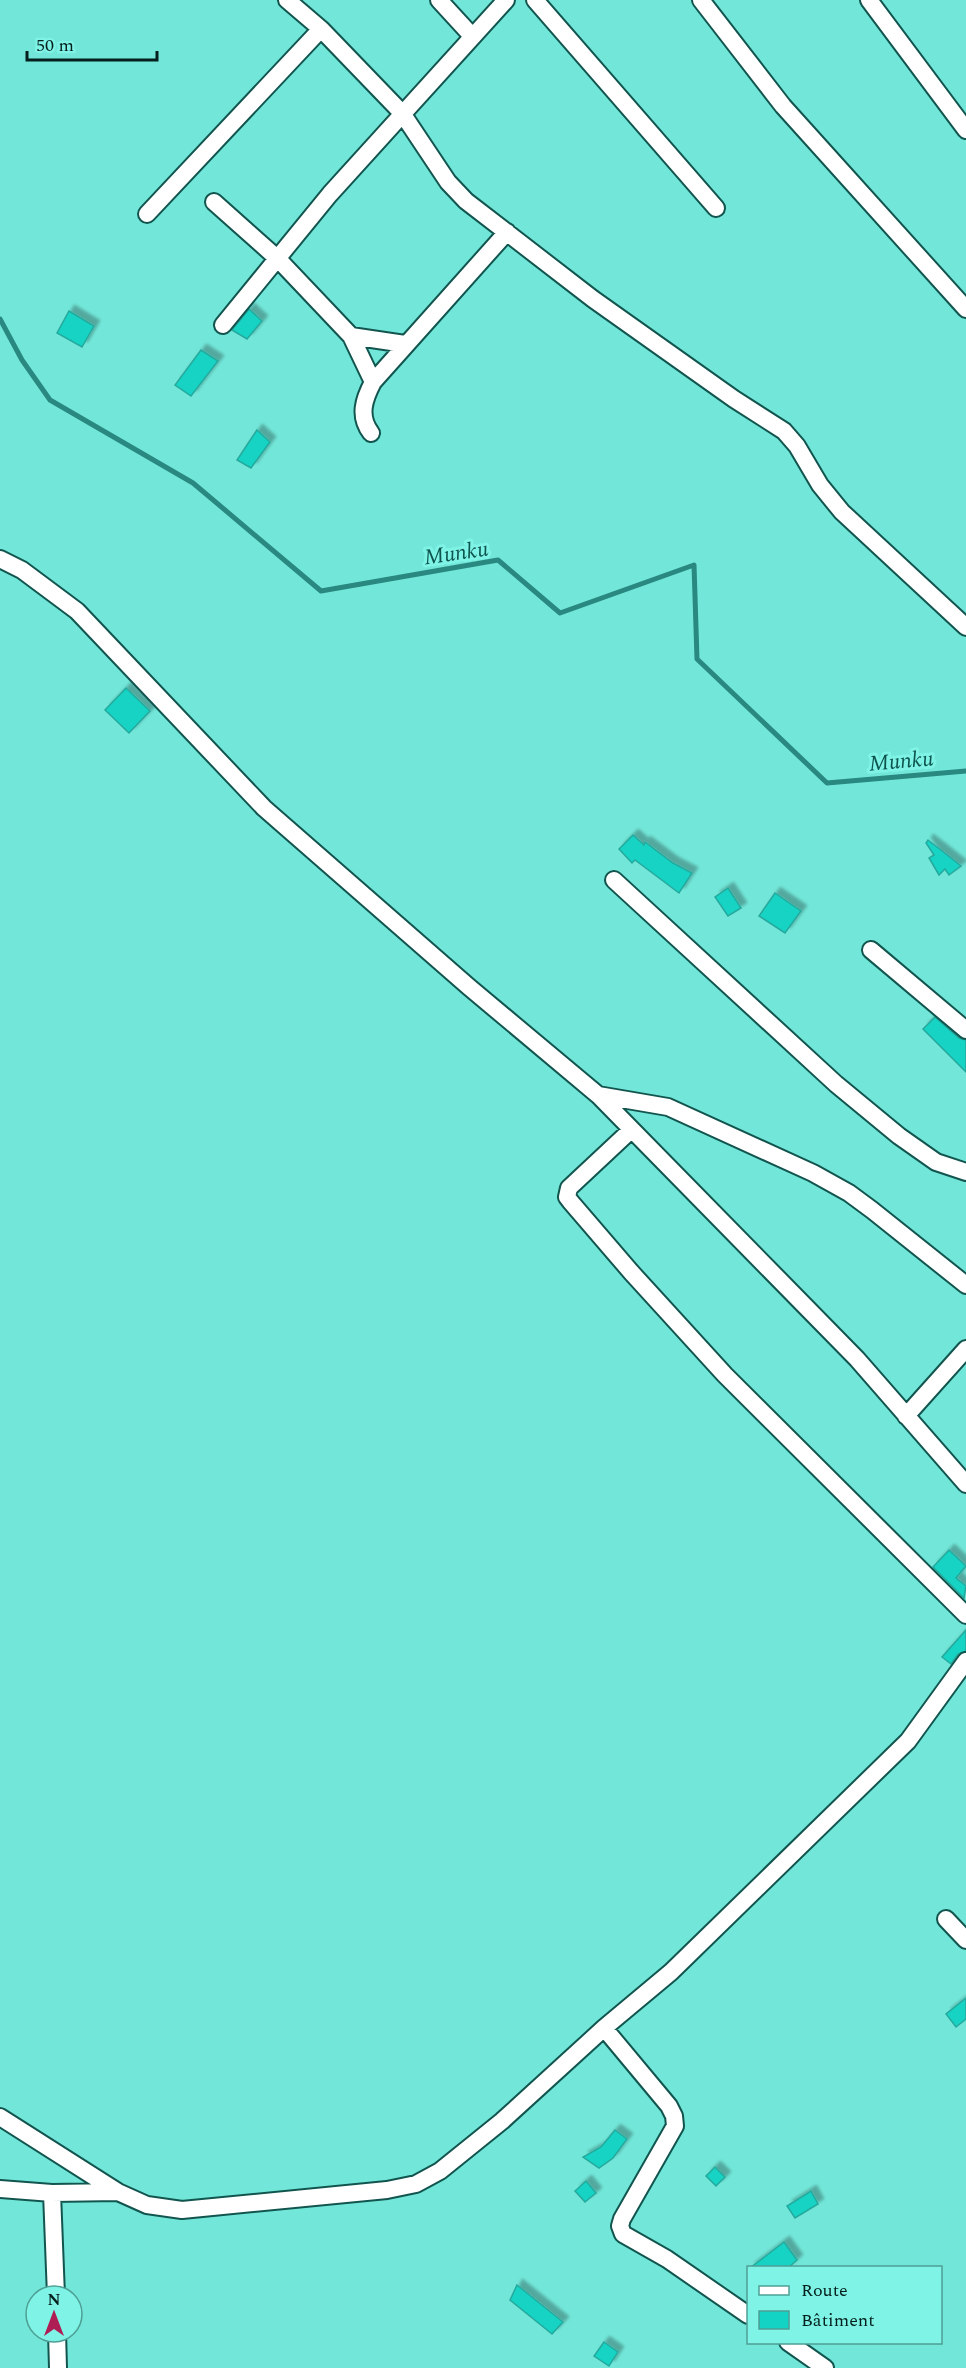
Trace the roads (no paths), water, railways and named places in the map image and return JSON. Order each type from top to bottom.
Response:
[{"type":"street","points":[[287,0],[321,29],[402,113],[448,182],[466,201],[593,300],[734,399],[784,431],[797,446],[820,485],[842,512],[966,627]]},
{"type":"street","points":[[439,0],[472,36]]},
{"type":"street","points":[[223,325],[330,194],[506,0]]},
{"type":"street","points":[[536,0],[716,208]]},
{"type":"street","points":[[701,0],[783,106],[966,309]]},
{"type":"street","points":[[869,0],[966,130]]},
{"type":"street","points":[[147,214],[321,29]]},
{"type":"street","points":[[214,202],[278,259],[351,336],[373,382]]},
{"type":"street","points":[[371,433],[366,426],[363,406],[373,382],[507,232]]},
{"type":"street","points":[[351,336],[405,344]]},
{"type":"street","points":[[0,560],[22,570],[77,611],[264,808],[469,987],[598,1095],[857,1359],[966,1484]]},
{"type":"street","points":[[614,880],[836,1084],[899,1136],[936,1162],[966,1172]]},
{"type":"street","points":[[871,950],[966,1030]]},
{"type":"street","points":[[598,1095],[668,1107],[813,1173],[849,1193],[966,1285]]},
{"type":"street","points":[[631,1130],[569,1188],[567,1197],[631,1272],[725,1375],[966,1615]]},
{"type":"street","points":[[906,1416],[966,1349]]},
{"type":"street","points":[[0,2117],[118,2192],[147,2205],[182,2210],[387,2190],[416,2184],[440,2171],[502,2121],[604,2028],[671,1972],[908,1741],[966,1661]]},
{"type":"street","points":[[946,1919],[966,1940]]},
{"type":"street","points":[[604,2028],[669,2106],[674,2116],[675,2126],[622,2219],[620,2226],[623,2234],[667,2259],[747,2314]]},
{"type":"street","points":[[0,2189],[52,2193],[118,2192]]},
{"type":"street","points":[[52,2193],[56,2284]]},
{"type":"street","points":[[57,2344],[58,2368]]},
{"type":"street","points":[[789,2344],[825,2368]]},
{"type":"waterway","name":"Munku","points":[[0,319],[22,360],[50,400],[193,483],[321,591],[498,560],[560,613],[694,565],[697,659],[827,783],[966,771]]}]
